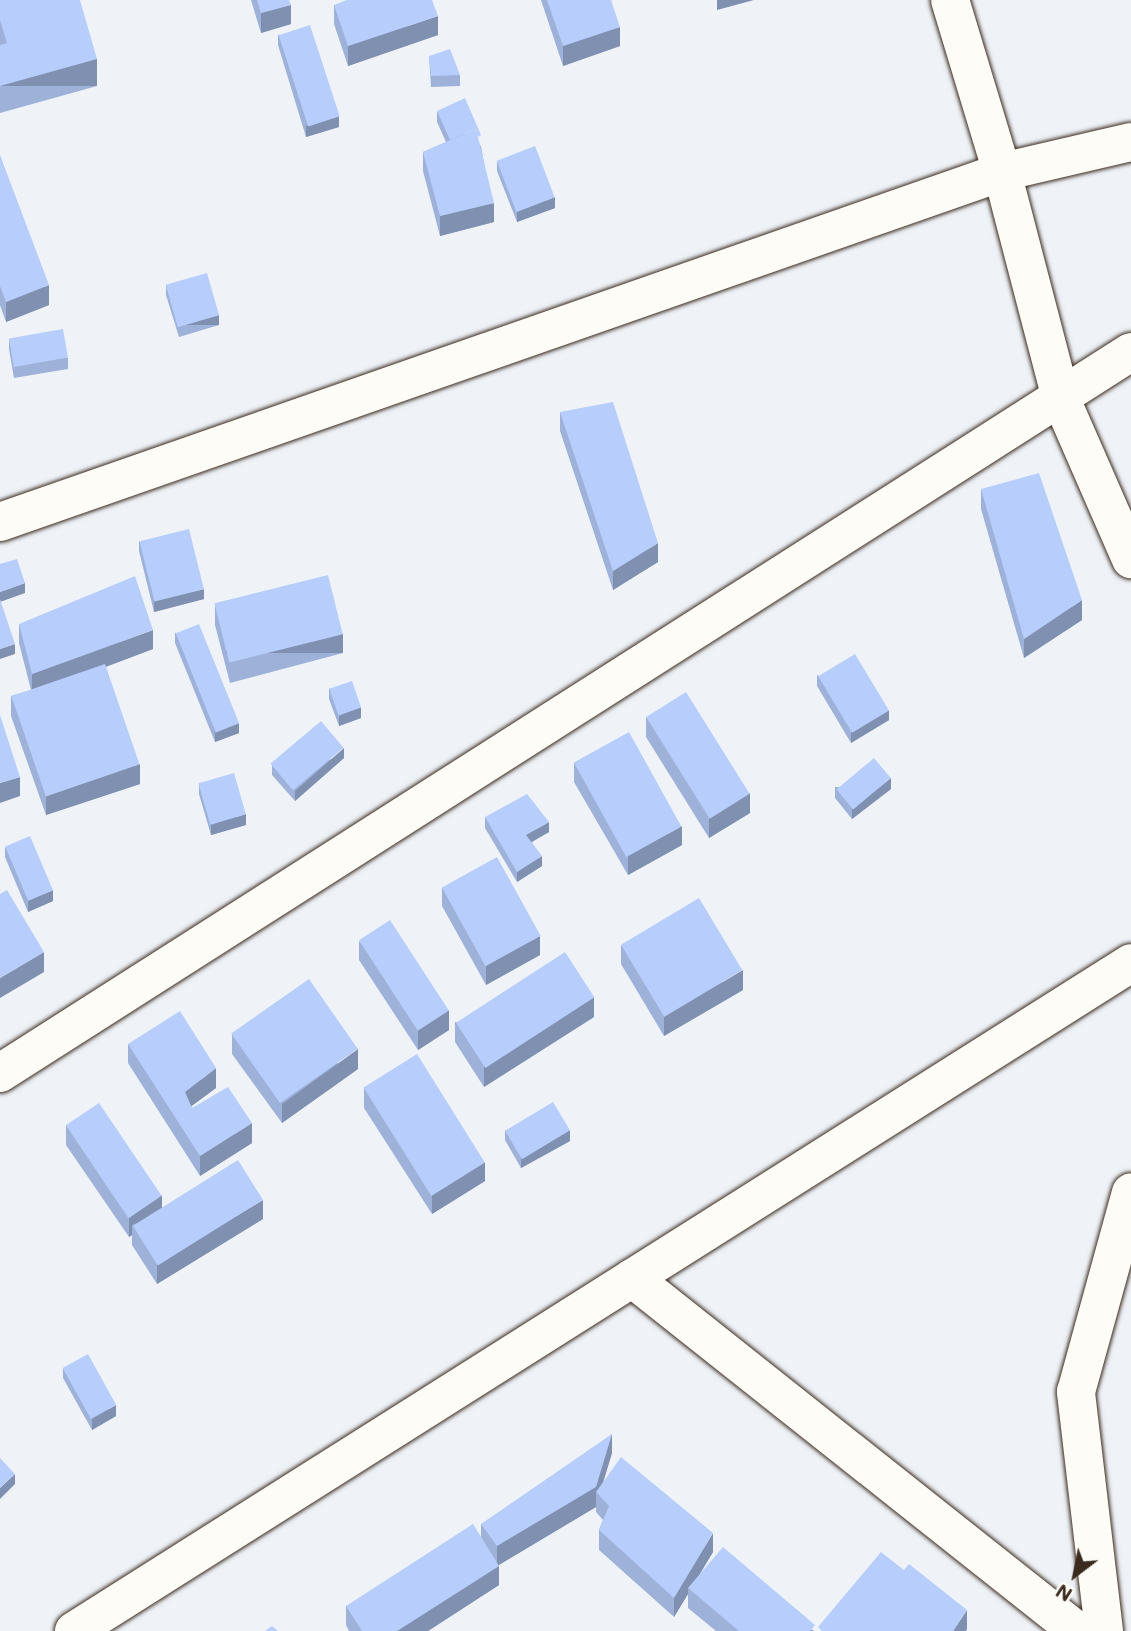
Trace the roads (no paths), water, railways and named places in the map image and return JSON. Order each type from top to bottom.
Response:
[{"type":"street","points":[[950,0],[1002,172],[1061,399],[1131,559]]},
{"type":"street","points":[[0,522],[1002,172],[1131,142]]},
{"type":"street","points":[[0,1073],[1131,352]]},
{"type":"street","points":[[74,1631],[1131,963]]},
{"type":"street","points":[[1104,1631],[1076,1392],[1131,1192]]},
{"type":"street","points":[[632,1278],[1077,1631]]}]
